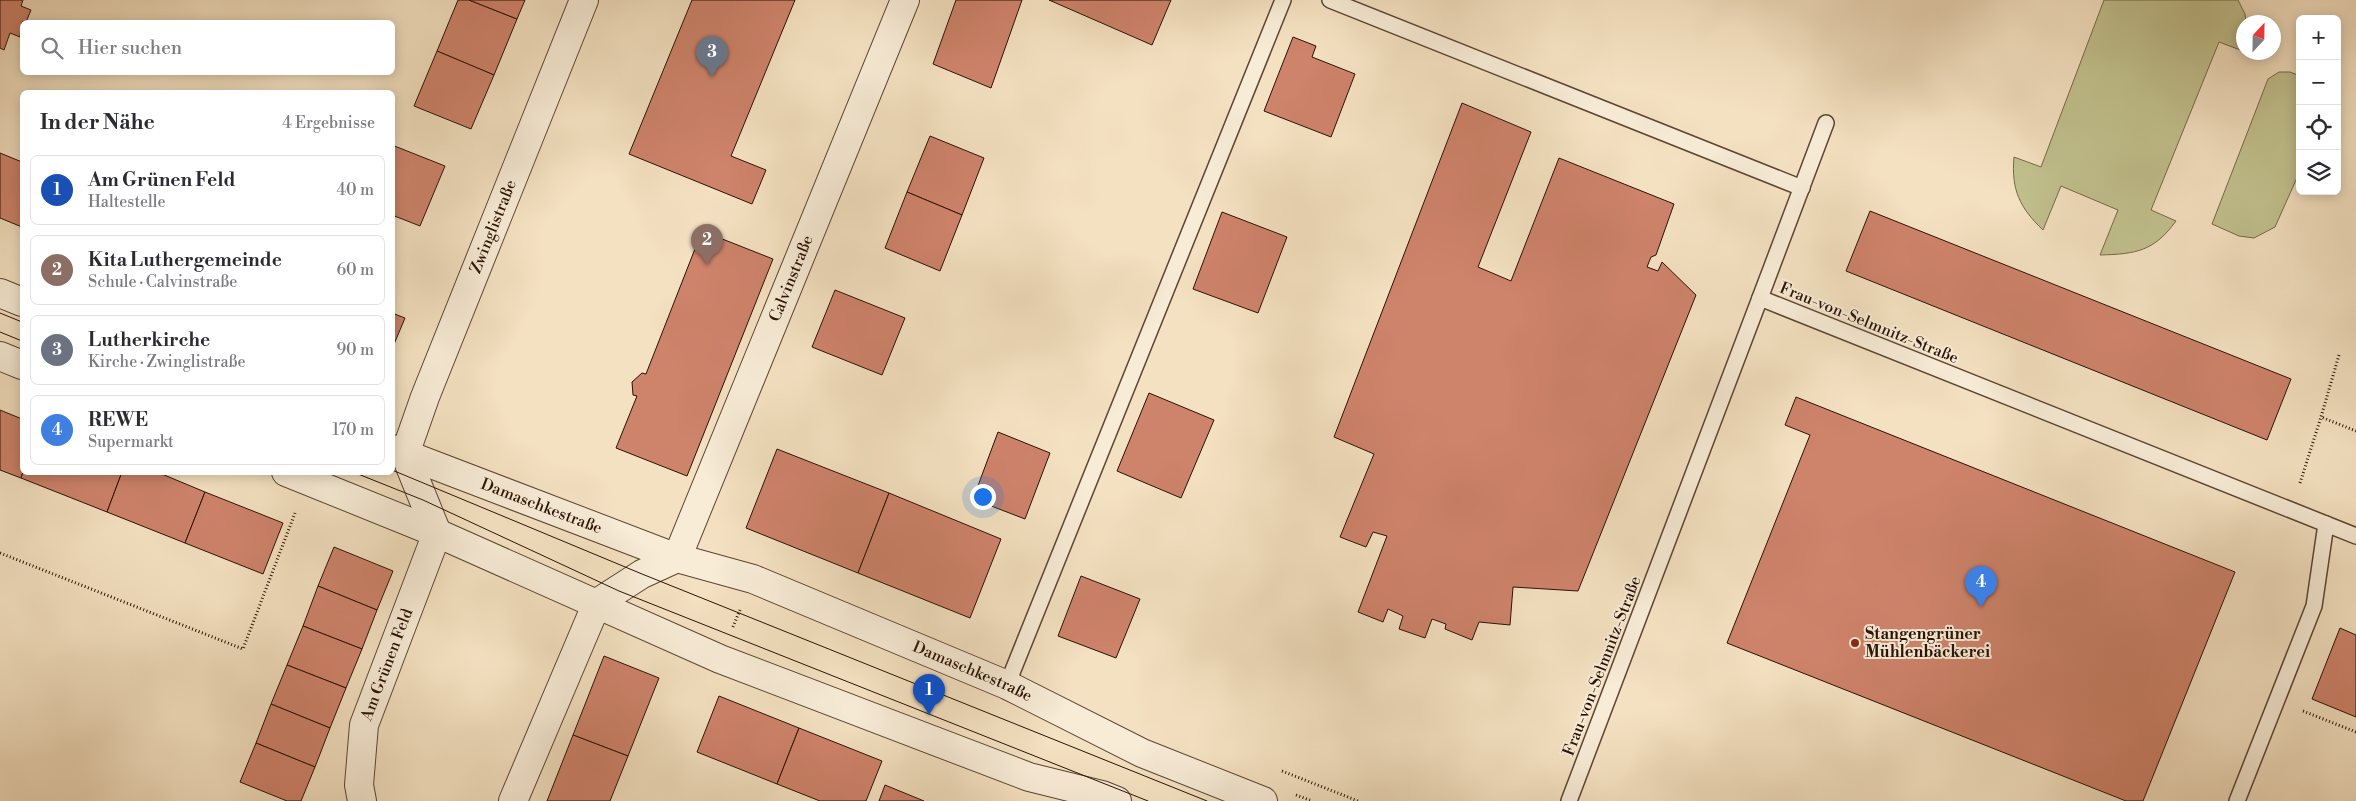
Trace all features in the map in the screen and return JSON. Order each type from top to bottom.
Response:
[{"type":"street","name":"Zwinglistraße","points":[[399,452],[425,397],[584,0]]},
{"type":"street","name":"Calvinstraße","points":[[677,558],[905,0]]},
{"type":"street","points":[[0,293],[20,301]]},
{"type":"street","points":[[0,356],[20,365]]},
{"type":"street","points":[[399,452],[437,533]]},
{"type":"street","name":"Damaschkestraße","points":[[399,452],[677,558],[753,579],[1007,685],[1142,752],[1262,801]]},
{"type":"street","points":[[297,477],[437,533],[720,659],[1028,777],[1102,795],[1117,801]]},
{"type":"street","name":"Am Grünen Feld","points":[[362,801],[359,785],[364,725],[437,533]]},
{"type":"street","points":[[513,801],[597,603],[642,574],[677,558]]},
{"type":"lane","points":[[1007,685],[1283,0]]},
{"type":"lane","points":[[1330,0],[1802,188]]},
{"type":"lane","points":[[1760,298],[1826,123]]},
{"type":"lane","name":"Frau-von-Selmnitz-Straße","points":[[1569,801],[1760,298],[2356,536]]},
{"type":"lane","points":[[2237,801],[2314,606],[2326,524]]},
{"type":"path","points":[[2290,509],[2310,456],[2339,354]]},
{"type":"path","points":[[2321,417],[2356,431]]},
{"type":"path","points":[[0,553],[243,649],[297,477]]},
{"type":"path","points":[[720,659],[753,579]]},
{"type":"path","points":[[2277,700],[2356,732]]},
{"type":"green space","points":[[2104,0],[2238,0],[2245,15],[2236,15],[2236,48],[2219,42],[2151,210],[2176,221],[2160,239],[2152,245],[2135,252],[2100,255],[2118,210],[2061,186],[2043,230],[2028,214],[2019,198],[2014,179],[2014,157],[2041,167]]},
{"type":"green space","points":[[2279,72],[2290,72],[2296,74],[2296,180],[2275,227],[2254,238],[2239,236],[2212,224],[2268,79]]},
{"type":"building","points":[[0,0],[23,0],[21,6],[31,10],[27,20],[20,20],[20,37],[10,33],[4,50],[0,48]]},
{"type":"building","points":[[458,0],[469,0],[517,19],[494,75],[437,51]]},
{"type":"building","points":[[469,0],[525,0],[517,19]]},
{"type":"building","points":[[692,0],[795,0],[731,156],[766,170],[752,204],[629,154]]},
{"type":"building","points":[[956,0],[1022,0],[991,88],[933,64]]},
{"type":"building","points":[[1049,0],[1171,0],[1152,45]]},
{"type":"building","points":[[1293,37],[1316,46],[1312,57],[1355,74],[1331,137],[1264,111]]},
{"type":"building","points":[[437,51],[494,75],[471,129],[414,106]]},
{"type":"building","points":[[1462,103],[1531,132],[1478,267],[1511,281],[1559,158],[1674,204],[1656,255],[1651,257],[1647,267],[1658,271],[1662,262],[1696,295],[1578,591],[1513,587],[1510,625],[1479,622],[1472,640],[1445,629],[1446,624],[1432,619],[1425,638],[1399,629],[1403,616],[1388,609],[1383,622],[1358,612],[1387,536],[1373,532],[1366,547],[1340,537],[1374,454],[1334,437]]},
{"type":"building","points":[[930,136],[984,158],[962,215],[907,192]]},
{"type":"building","points":[[395,146],[445,166],[420,226],[395,216]]},
{"type":"building","points":[[0,153],[20,161],[20,226],[0,218]]},
{"type":"building","points":[[907,192],[962,215],[940,271],[885,248]]},
{"type":"building","points":[[1870,211],[2291,379],[2267,440],[1846,271]]},
{"type":"building","points":[[1222,212],[1287,237],[1258,313],[1193,289]]},
{"type":"building","points":[[702,231],[773,259],[687,476],[616,448],[637,396],[633,395],[632,382],[642,373],[646,374]]},
{"type":"building","points":[[835,290],[905,318],[882,375],[812,347]]},
{"type":"building","points":[[395,314],[405,318],[395,342]]},
{"type":"building","points":[[1149,393],[1214,420],[1181,498],[1117,471]]},
{"type":"building","points":[[1796,397],[2235,572],[2143,801],[2126,801],[1727,643],[1810,435],[1785,425]]},
{"type":"building","points":[[0,410],[20,418],[20,475],[22,475],[21,478],[0,470]]},
{"type":"building","points":[[998,432],[1050,453],[1025,519],[973,499]]},
{"type":"building","points":[[777,449],[889,493],[858,573],[746,528]]},
{"type":"building","points":[[22,475],[121,475],[107,512],[21,478]]},
{"type":"building","points":[[121,475],[164,475],[205,492],[185,543],[107,512]]},
{"type":"building","points":[[205,492],[283,523],[263,574],[185,543]]},
{"type":"building","points":[[889,493],[1001,539],[970,618],[858,573]]},
{"type":"building","points":[[334,547],[393,571],[377,610],[318,586]]},
{"type":"building","points":[[1081,576],[1140,599],[1116,658],[1058,636]]},
{"type":"building","points":[[318,586],[377,610],[362,649],[303,626]]},
{"type":"building","points":[[303,626],[362,649],[346,688],[287,665]]},
{"type":"building","points":[[2340,628],[2356,635],[2356,717],[2312,699]]},
{"type":"building","points":[[604,656],[659,678],[628,756],[573,735]]},
{"type":"building","points":[[287,665],[346,688],[330,728],[271,704]]},
{"type":"building","points":[[719,696],[799,728],[777,784],[697,752]]},
{"type":"building","points":[[271,704],[330,728],[315,767],[256,743]]},
{"type":"building","points":[[799,728],[882,761],[866,801],[820,801],[777,784]]},
{"type":"building","points":[[573,735],[628,756],[610,801],[547,801]]},
{"type":"building","points":[[256,743],[315,767],[301,801],[287,801],[240,782]]},
{"type":"building","points":[[885,785],[924,801],[879,801]]},
{"type":"tram line","points":[[0,313],[20,321]]},
{"type":"tram line","points":[[0,332],[20,340]]},
{"type":"tram line","points":[[395,471],[642,574],[1207,801]]},
{"type":"tram line","points":[[360,475],[423,500],[619,591],[1148,801]]},
{"type":"place","name":"Lutherkirche","points":[[712,77]]},
{"type":"place","name":"Kita Luthergemeinde","points":[[707,265]]},
{"type":"place","name":"REWE","points":[[1981,607]]},
{"type":"place","name":"Stangengrüner Mühlenbäckerei","points":[[1855,643]]},
{"type":"place","name":"Am Grünen Feld","points":[[929,715]]}]
